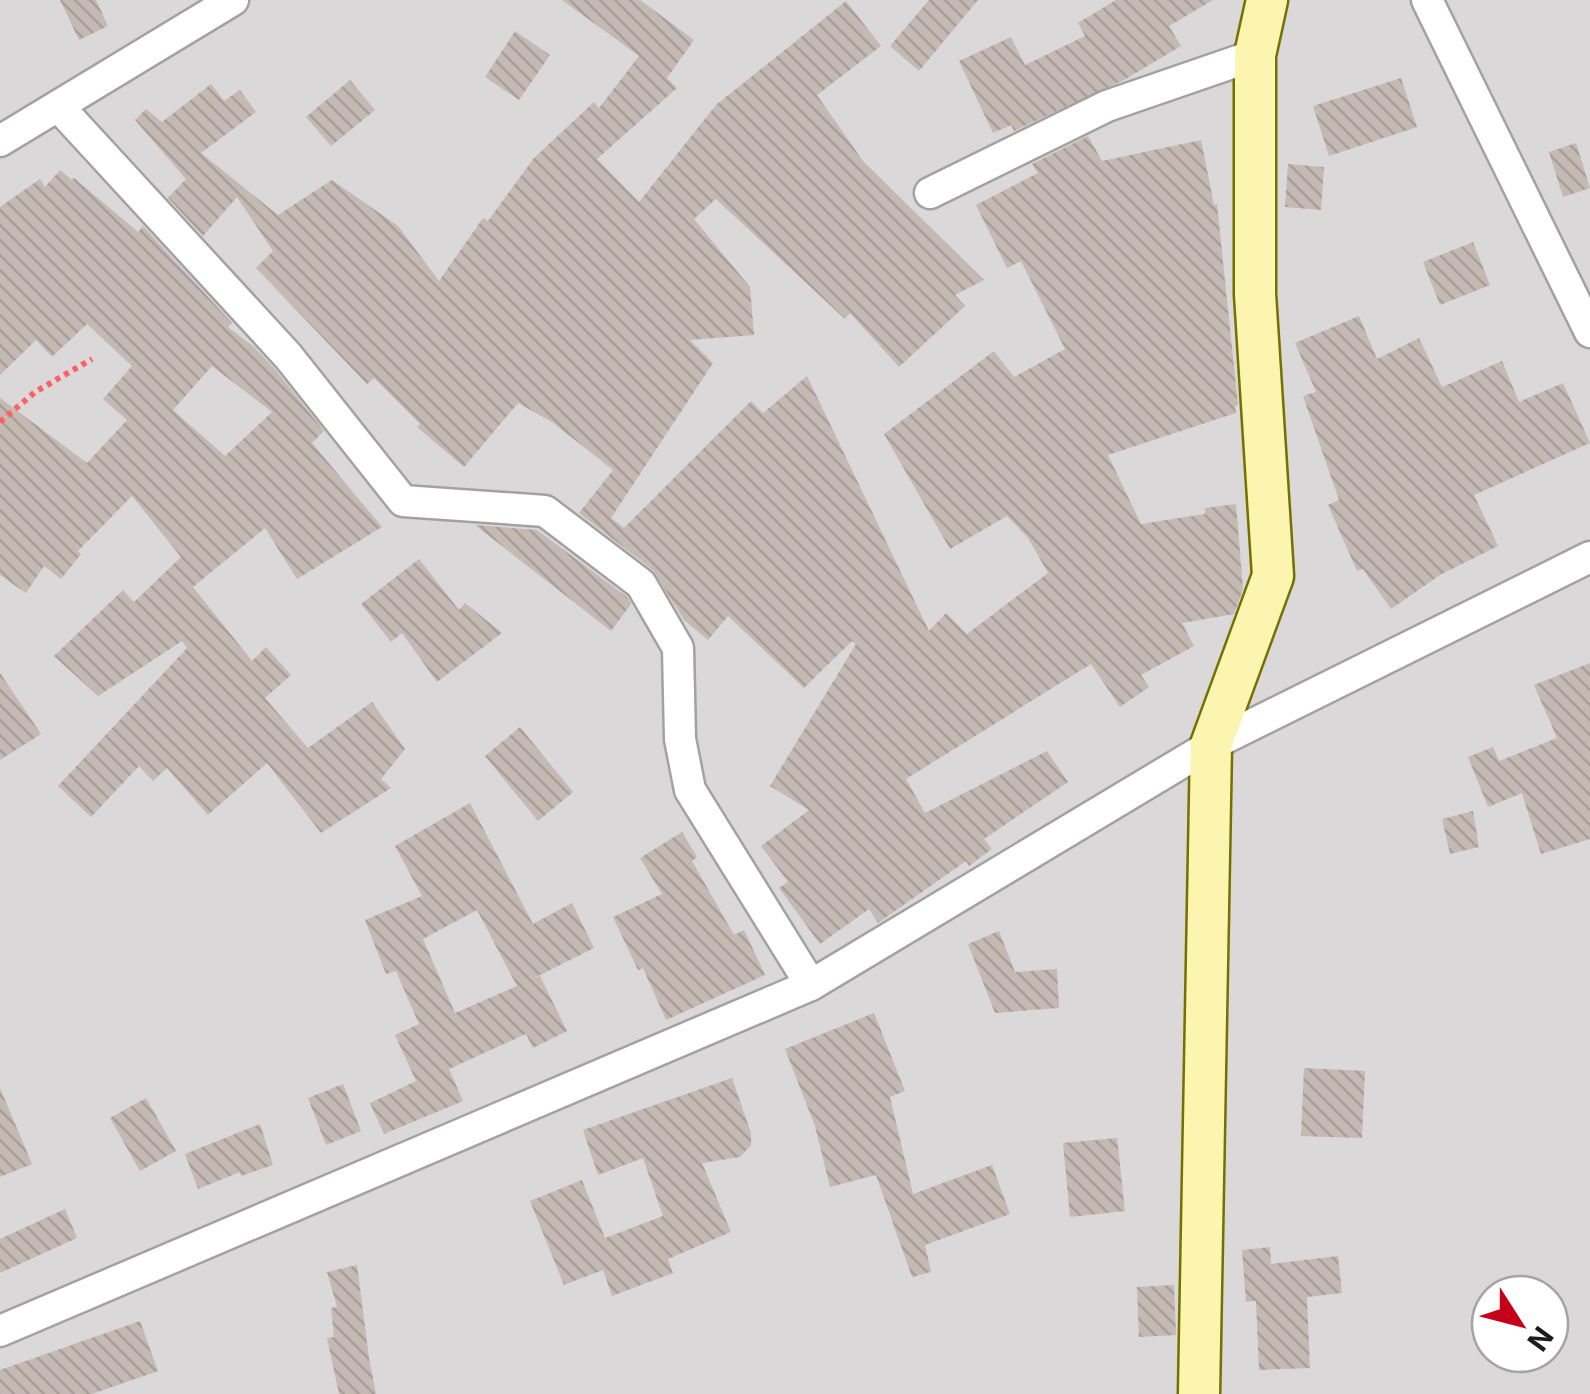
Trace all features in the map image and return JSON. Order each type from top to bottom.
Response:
[{"type":"street","points":[[0,141],[233,0]]},
{"type":"street","points":[[1199,1394],[1211,745],[1274,576],[1255,294],[1255,55],[1267,0]]},
{"type":"street","points":[[1427,0],[1590,332]]},
{"type":"street","points":[[930,193],[1107,106],[1255,55]]},
{"type":"street","points":[[59,107],[288,356],[402,501],[545,511],[641,584],[678,648],[680,738],[690,790],[811,986]]},
{"type":"street","points":[[0,1331],[811,986],[1211,745],[1590,557]]},
{"type":"path","points":[[0,422],[35,392],[92,360]]},
{"type":"shaded area","points":[[0,0],[1590,0],[1590,1394],[0,1394]]},
{"type":"building","points":[[60,0],[96,0],[108,26],[79,40]]},
{"type":"building","points":[[562,0],[640,0],[694,40],[667,78],[677,88],[597,159],[639,202],[716,105],[846,1],[881,46],[817,95],[863,161],[984,280],[955,295],[965,306],[899,367],[850,313],[845,319],[716,199],[694,219],[750,287],[754,335],[690,340],[713,363],[611,518],[624,528],[751,401],[763,413],[807,376],[929,631],[946,613],[967,634],[1048,573],[1028,538],[1007,516],[950,549],[884,434],[994,351],[1014,377],[1065,349],[1021,261],[1007,268],[976,205],[1038,173],[1032,164],[1088,136],[1102,161],[1201,140],[1214,205],[1217,204],[1236,413],[1108,455],[1141,524],[1205,514],[1205,508],[1236,504],[1243,589],[1234,614],[1182,623],[1194,646],[1141,675],[1149,687],[1120,707],[1091,664],[906,779],[925,813],[1047,751],[1068,782],[984,839],[992,849],[969,866],[966,861],[878,923],[869,909],[820,944],[779,888],[788,882],[761,846],[809,810],[770,786],[856,644],[852,641],[804,688],[728,616],[708,640],[684,620],[653,570],[579,513],[613,470],[552,422],[518,403],[464,467],[417,427],[420,424],[374,378],[367,384],[256,268],[273,251],[237,197],[203,236],[168,198],[186,179],[135,120],[146,109],[162,122],[211,84],[224,101],[240,90],[256,112],[201,153],[278,215],[332,180],[398,226],[439,281],[483,218],[488,221],[534,158],[594,102],[599,108],[639,56]]},
{"type":"building","points":[[929,0],[978,0],[919,71],[890,46]]},
{"type":"building","points":[[1116,0],[1213,0],[1169,26],[1181,46],[1124,80],[1014,131],[1011,125],[993,133],[959,61],[1011,37],[1025,65],[1085,36],[1078,23]]},
{"type":"building","points":[[515,31],[550,55],[519,100],[485,77]]},
{"type":"building","points":[[1401,78],[1417,127],[1329,156],[1313,106]]},
{"type":"building","points":[[350,80],[375,110],[331,146],[306,117]]},
{"type":"building","points":[[1576,143],[1590,188],[1563,197],[1549,152]]},
{"type":"building","points":[[1288,164],[1324,167],[1321,210],[1285,207]]},
{"type":"building","points":[[60,170],[138,232],[143,226],[232,323],[228,327],[274,368],[324,431],[312,443],[382,527],[297,579],[265,528],[193,587],[252,661],[266,647],[291,675],[265,698],[308,748],[372,702],[405,749],[381,779],[391,788],[321,833],[267,763],[208,815],[167,768],[153,781],[139,766],[91,817],[58,786],[187,648],[182,641],[98,696],[54,656],[123,590],[134,602],[181,557],[132,496],[78,551],[81,554],[61,579],[44,566],[26,593],[0,575],[0,398],[87,463],[127,420],[103,399],[132,366],[87,324],[52,357],[36,340],[0,375],[0,207],[40,179],[45,187]],"holes":[[[212,366],[272,412],[225,456],[173,410]]]},
{"type":"building","points":[[1473,242],[1490,285],[1440,305],[1423,262]]},
{"type":"building","points":[[1359,316],[1377,359],[1419,338],[1442,387],[1502,361],[1519,402],[1563,383],[1590,443],[1474,495],[1498,546],[1440,575],[1391,609],[1363,569],[1357,571],[1328,505],[1339,500],[1303,396],[1316,392],[1295,343]]},
{"type":"building","points":[[475,525],[537,530],[627,597],[631,604],[611,631]]},
{"type":"building","points":[[419,559],[459,610],[465,603],[502,633],[437,682],[402,633],[391,642],[361,604]]},
{"type":"building","points":[[1590,663],[1590,839],[1541,854],[1522,793],[1488,807],[1468,757],[1493,747],[1499,761],[1557,738],[1534,685]]},
{"type":"building","points":[[0,673],[41,734],[0,760]]},
{"type":"building","points":[[520,727],[573,792],[538,821],[485,756]]},
{"type":"building","points":[[470,803],[533,924],[572,903],[594,948],[534,978],[540,976],[567,1031],[533,1048],[526,1034],[449,1069],[463,1101],[384,1134],[370,1103],[416,1081],[395,1035],[419,1024],[396,971],[386,974],[365,920],[422,896],[395,846]],"holes":[[[477,910],[517,986],[455,1013],[423,939]]]},
{"type":"building","points":[[1473,811],[1479,847],[1450,854],[1442,819]]},
{"type":"building","points":[[682,832],[697,857],[692,861],[734,935],[744,930],[765,975],[666,1020],[643,968],[638,970],[613,917],[662,894],[640,858]]},
{"type":"building","points":[[999,931],[1015,972],[1057,969],[1059,1008],[995,1013],[968,944]]},
{"type":"building","points":[[874,1013],[905,1091],[890,1097],[913,1194],[992,1165],[1010,1214],[925,1245],[931,1272],[912,1277],[876,1175],[830,1187],[815,1126],[785,1049]]},
{"type":"building","points":[[1304,1068],[1365,1071],[1362,1138],[1301,1136]]},
{"type":"building","points":[[732,1078],[751,1133],[751,1145],[740,1157],[702,1163],[731,1232],[668,1259],[673,1273],[612,1296],[603,1270],[564,1285],[530,1201],[582,1180],[605,1238],[663,1216],[643,1158],[598,1175],[583,1130]]},
{"type":"building","points":[[343,1084],[361,1131],[326,1145],[308,1098]]},
{"type":"building","points":[[0,1088],[32,1164],[0,1177]]},
{"type":"building","points":[[146,1098],[176,1151],[140,1171],[110,1118]]},
{"type":"building","points":[[260,1124],[273,1165],[241,1176],[240,1172],[198,1189],[185,1154]]},
{"type":"building","points":[[1117,1138],[1125,1211],[1070,1217],[1063,1143]]},
{"type":"building","points":[[65,1209],[77,1238],[0,1273],[0,1239]]},
{"type":"building","points":[[1270,1247],[1271,1264],[1338,1256],[1342,1293],[1307,1297],[1310,1368],[1259,1370],[1256,1301],[1246,1302],[1242,1250]]},
{"type":"building","points":[[357,1265],[376,1394],[339,1394],[327,1338],[334,1337],[331,1308],[337,1307],[327,1272]]},
{"type":"building","points":[[1174,1285],[1176,1335],[1139,1337],[1137,1287]]},
{"type":"building","points":[[140,1321],[158,1371],[92,1394],[0,1394],[0,1370]]}]
